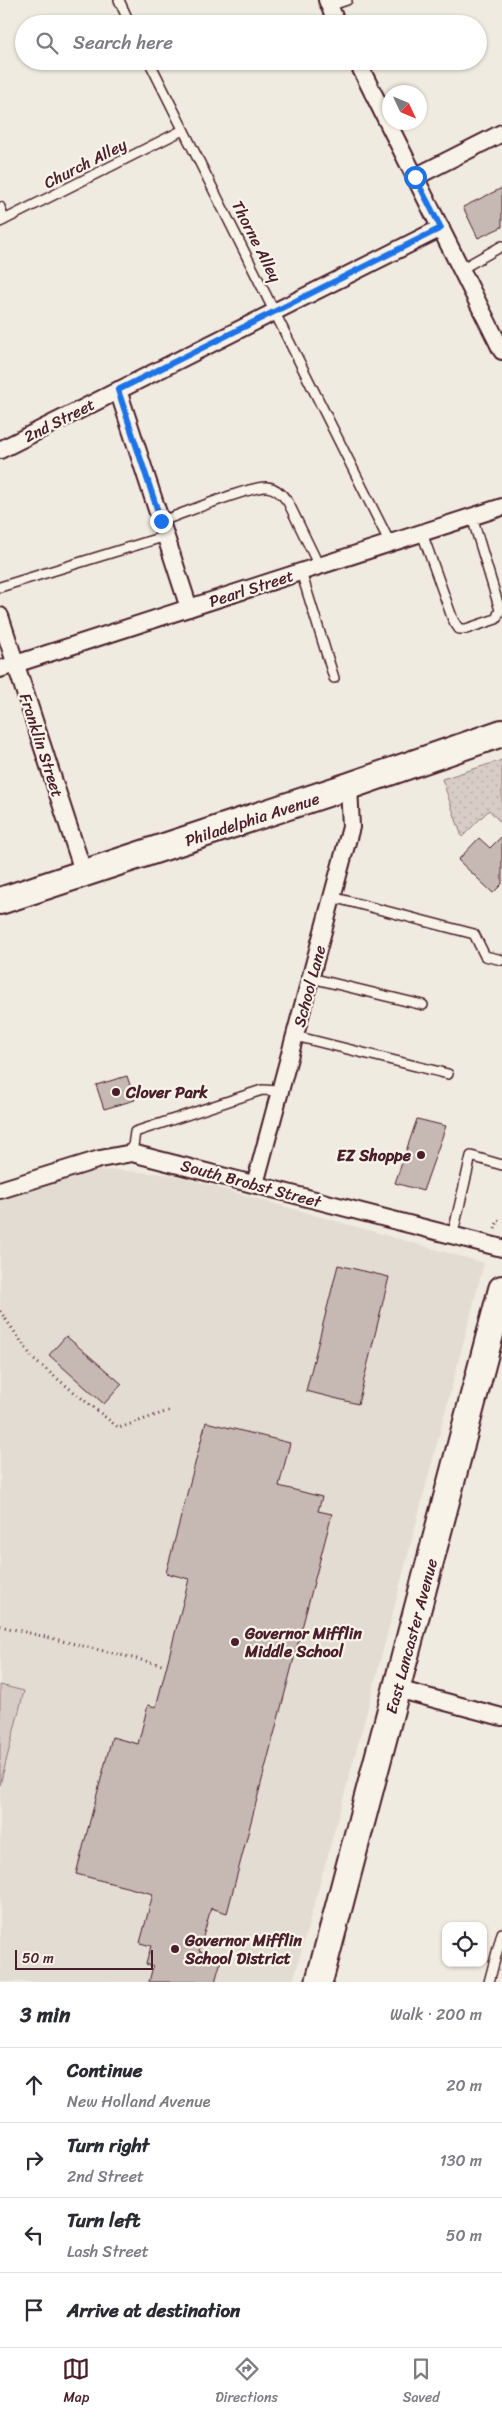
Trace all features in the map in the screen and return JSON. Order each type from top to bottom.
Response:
[{"type":"main road","name":"Philadelphia Avenue","points":[[0,902],[502,733]]},
{"type":"main road","name":"East Lancaster Avenue","points":[[319,1982],[502,1289]]},
{"type":"street","points":[[328,3],[334,15]]},
{"type":"street","points":[[361,70],[502,351]]},
{"type":"street","points":[[415,177],[502,133]]},
{"type":"street","name":"2nd Street","points":[[0,450],[441,228]]},
{"type":"street","points":[[118,390],[189,608]]},
{"type":"street","name":"Pearl Street","points":[[8,666],[502,507]]},
{"type":"street","name":"Franklin Street","points":[[0,616],[8,666],[84,874]]},
{"type":"street","name":"School Lane","points":[[256,1184],[352,827],[349,786]]},
{"type":"street","name":"South Brobst Street","points":[[0,1190],[100,1159],[132,1153],[452,1237],[502,1248]]},
{"type":"street","points":[[397,1689],[502,1717]]},
{"type":"lane","points":[[119,0],[126,15]]},
{"type":"lane","points":[[328,3],[346,0]]},
{"type":"lane","name":"Thorne Alley","points":[[153,70],[390,543]]},
{"type":"lane","name":"Church Alley","points":[[2,221],[183,130]]},
{"type":"lane","points":[[0,207],[2,221]]},
{"type":"lane","points":[[461,269],[502,246]]},
{"type":"lane","points":[[0,587],[163,529],[266,486],[282,494],[288,502],[319,566]]},
{"type":"lane","points":[[422,533],[453,620],[459,629],[466,629],[496,619],[500,610],[472,517]]},
{"type":"lane","points":[[301,572],[334,678]]},
{"type":"lane","points":[[332,897],[474,934],[485,956],[502,960]]},
{"type":"lane","points":[[310,978],[423,1005]]},
{"type":"lane","points":[[295,1036],[448,1074]]},
{"type":"lane","points":[[132,1153],[135,1132],[262,1090],[280,1091]]},
{"type":"lane","points":[[452,1237],[472,1156],[502,1165]]},
{"type":"lane","points":[[489,1982],[502,1933]]},
{"type":"path","points":[[0,1312],[34,1360],[119,1428],[171,1410]]},
{"type":"path","points":[[0,1626],[162,1665]]},
{"type":"shaded area","points":[[502,760],[502,824],[489,810],[462,837],[442,779]]},
{"type":"shaded area","points":[[117,1170],[174,1175],[484,1263],[369,1704],[293,1982],[0,1982],[0,1200],[88,1171]]},
{"type":"shaded area","points":[[0,1685],[24,1691],[0,1785]]},
{"type":"building","points":[[502,188],[502,227],[478,238],[463,207]]},
{"type":"building","points":[[502,836],[502,884],[493,893],[458,860],[479,838],[490,848]]},
{"type":"building","name":"Clover Park","points":[[127,1076],[135,1100],[104,1109],[96,1085]]},
{"type":"building","name":"EZ Shoppe","points":[[417,1119],[446,1126],[423,1191],[395,1183]]},
{"type":"building","points":[[338,1265],[389,1277],[358,1404],[306,1391]]},
{"type":"building","points":[[66,1336],[122,1384],[104,1404],[49,1355]]},
{"type":"building","name":"Governor Mifflin Middle School","points":[[206,1422],[290,1443],[279,1486],[322,1497],[318,1511],[332,1514],[227,1913],[211,1908],[199,1951],[222,1957],[215,1982],[149,1982],[153,1966],[146,1964],[151,1946],[140,1943],[153,1894],[76,1874],[112,1737],[138,1744],[148,1705],[156,1707],[189,1579],[166,1573]]},
{"type":"place","name":"Clover Park","points":[[116,1092]]},
{"type":"place","name":"EZ Shoppe","points":[[421,1155]]},
{"type":"place","name":"Governor Mifflin Middle School","points":[[235,1642]]},
{"type":"place","name":"Governor Mifflin School District","points":[[175,1949]]},
{"type":"route","points":[[161,521],[118,390],[441,228],[415,177]]}]
